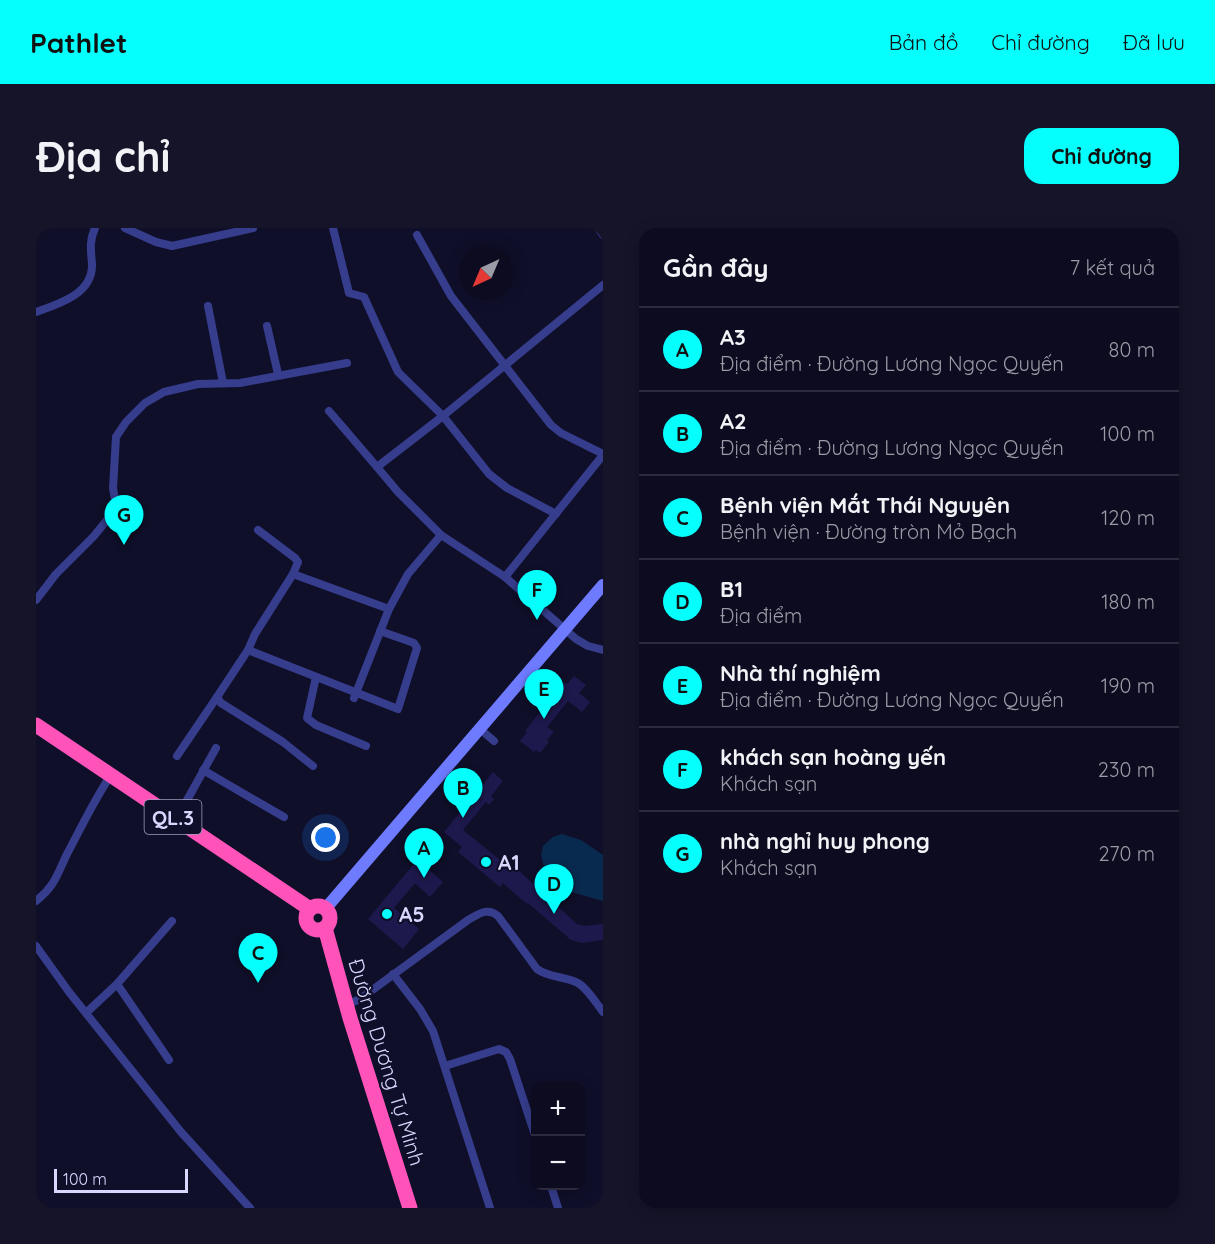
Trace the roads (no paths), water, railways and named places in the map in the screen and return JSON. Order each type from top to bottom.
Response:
[{"type":"highway","name":"QL.3","points":[[36,724],[176,819],[318,909]]},
{"type":"highway","name":"Đường Dương Tự Minh","points":[[318,909],[306,920],[309,925],[319,930],[325,928],[346,1005],[410,1208]]},
{"type":"main road","points":[[318,909],[480,729],[603,585]]},
{"type":"street","points":[[36,312],[75,295],[90,279],[92,262],[90,244],[95,228]]},
{"type":"street","points":[[125,228],[156,242],[172,246],[253,228]]},
{"type":"street","points":[[333,228],[349,293],[364,297],[398,372],[443,416],[489,474],[507,488],[556,514]]},
{"type":"street","points":[[598,228],[603,235]]},
{"type":"street","points":[[417,235],[451,296],[550,425],[603,455],[505,577]]},
{"type":"street","points":[[377,467],[601,291]]},
{"type":"street","points":[[208,306],[223,383]]},
{"type":"street","points":[[267,326],[278,374]]},
{"type":"street","points":[[36,600],[56,574],[94,536],[111,515],[116,504],[113,488],[116,437],[126,422],[145,403],[164,392],[198,384],[240,383],[278,374],[347,363]]},
{"type":"street","points":[[329,411],[398,492],[441,535],[505,577],[582,642],[603,650]]},
{"type":"street","points":[[177,756],[248,650],[255,634],[293,574],[298,562],[258,530]]},
{"type":"street","points":[[356,695],[388,609],[408,574],[441,535]]},
{"type":"street","points":[[293,574],[388,609]]},
{"type":"street","points":[[248,650],[316,676],[356,695],[398,709],[417,648],[414,643],[380,631]]},
{"type":"street","points":[[316,676],[307,718],[316,725],[366,746]]},
{"type":"street","points":[[217,697],[221,703],[284,742],[312,766]]},
{"type":"street","points":[[480,729],[494,741]]},
{"type":"street","points":[[176,819],[216,748]]},
{"type":"street","points":[[203,770],[284,817]]},
{"type":"street","points":[[36,901],[57,879],[66,856],[98,794],[111,775]]},
{"type":"street","points":[[346,1005],[360,999],[480,913],[493,912],[537,969],[543,974],[578,983],[603,1012]]},
{"type":"street","points":[[86,1013],[117,984],[172,921]]},
{"type":"street","points":[[36,946],[181,1132],[239,1193],[250,1208]]},
{"type":"street","points":[[393,974],[428,1021],[446,1066],[490,1208]]},
{"type":"street","points":[[117,984],[169,1060]]},
{"type":"street","points":[[446,1066],[499,1049],[506,1052],[535,1136]]},
{"type":"street","points":[[553,1190],[558,1208]]},
{"type":"water","points":[[562,834],[581,840],[603,855],[603,901],[557,888],[547,878],[541,855],[543,846],[553,837]]},
{"type":"place","name":"nhà nghỉ huy phong","points":[[124,545]]},
{"type":"place","name":"khách sạn hoàng yến","points":[[537,620]]},
{"type":"place","name":"Nhà thí nghiệm","points":[[544,719]]},
{"type":"place","name":"A2","points":[[463,818]]},
{"type":"place","name":"A1","points":[[486,862]]},
{"type":"place","name":"A3","points":[[424,878]]},
{"type":"place","name":"A5","points":[[387,914]]},
{"type":"place","name":"B1","points":[[554,914]]},
{"type":"place","name":"Bệnh viện Mắt Thái Nguyên","points":[[258,983]]}]
